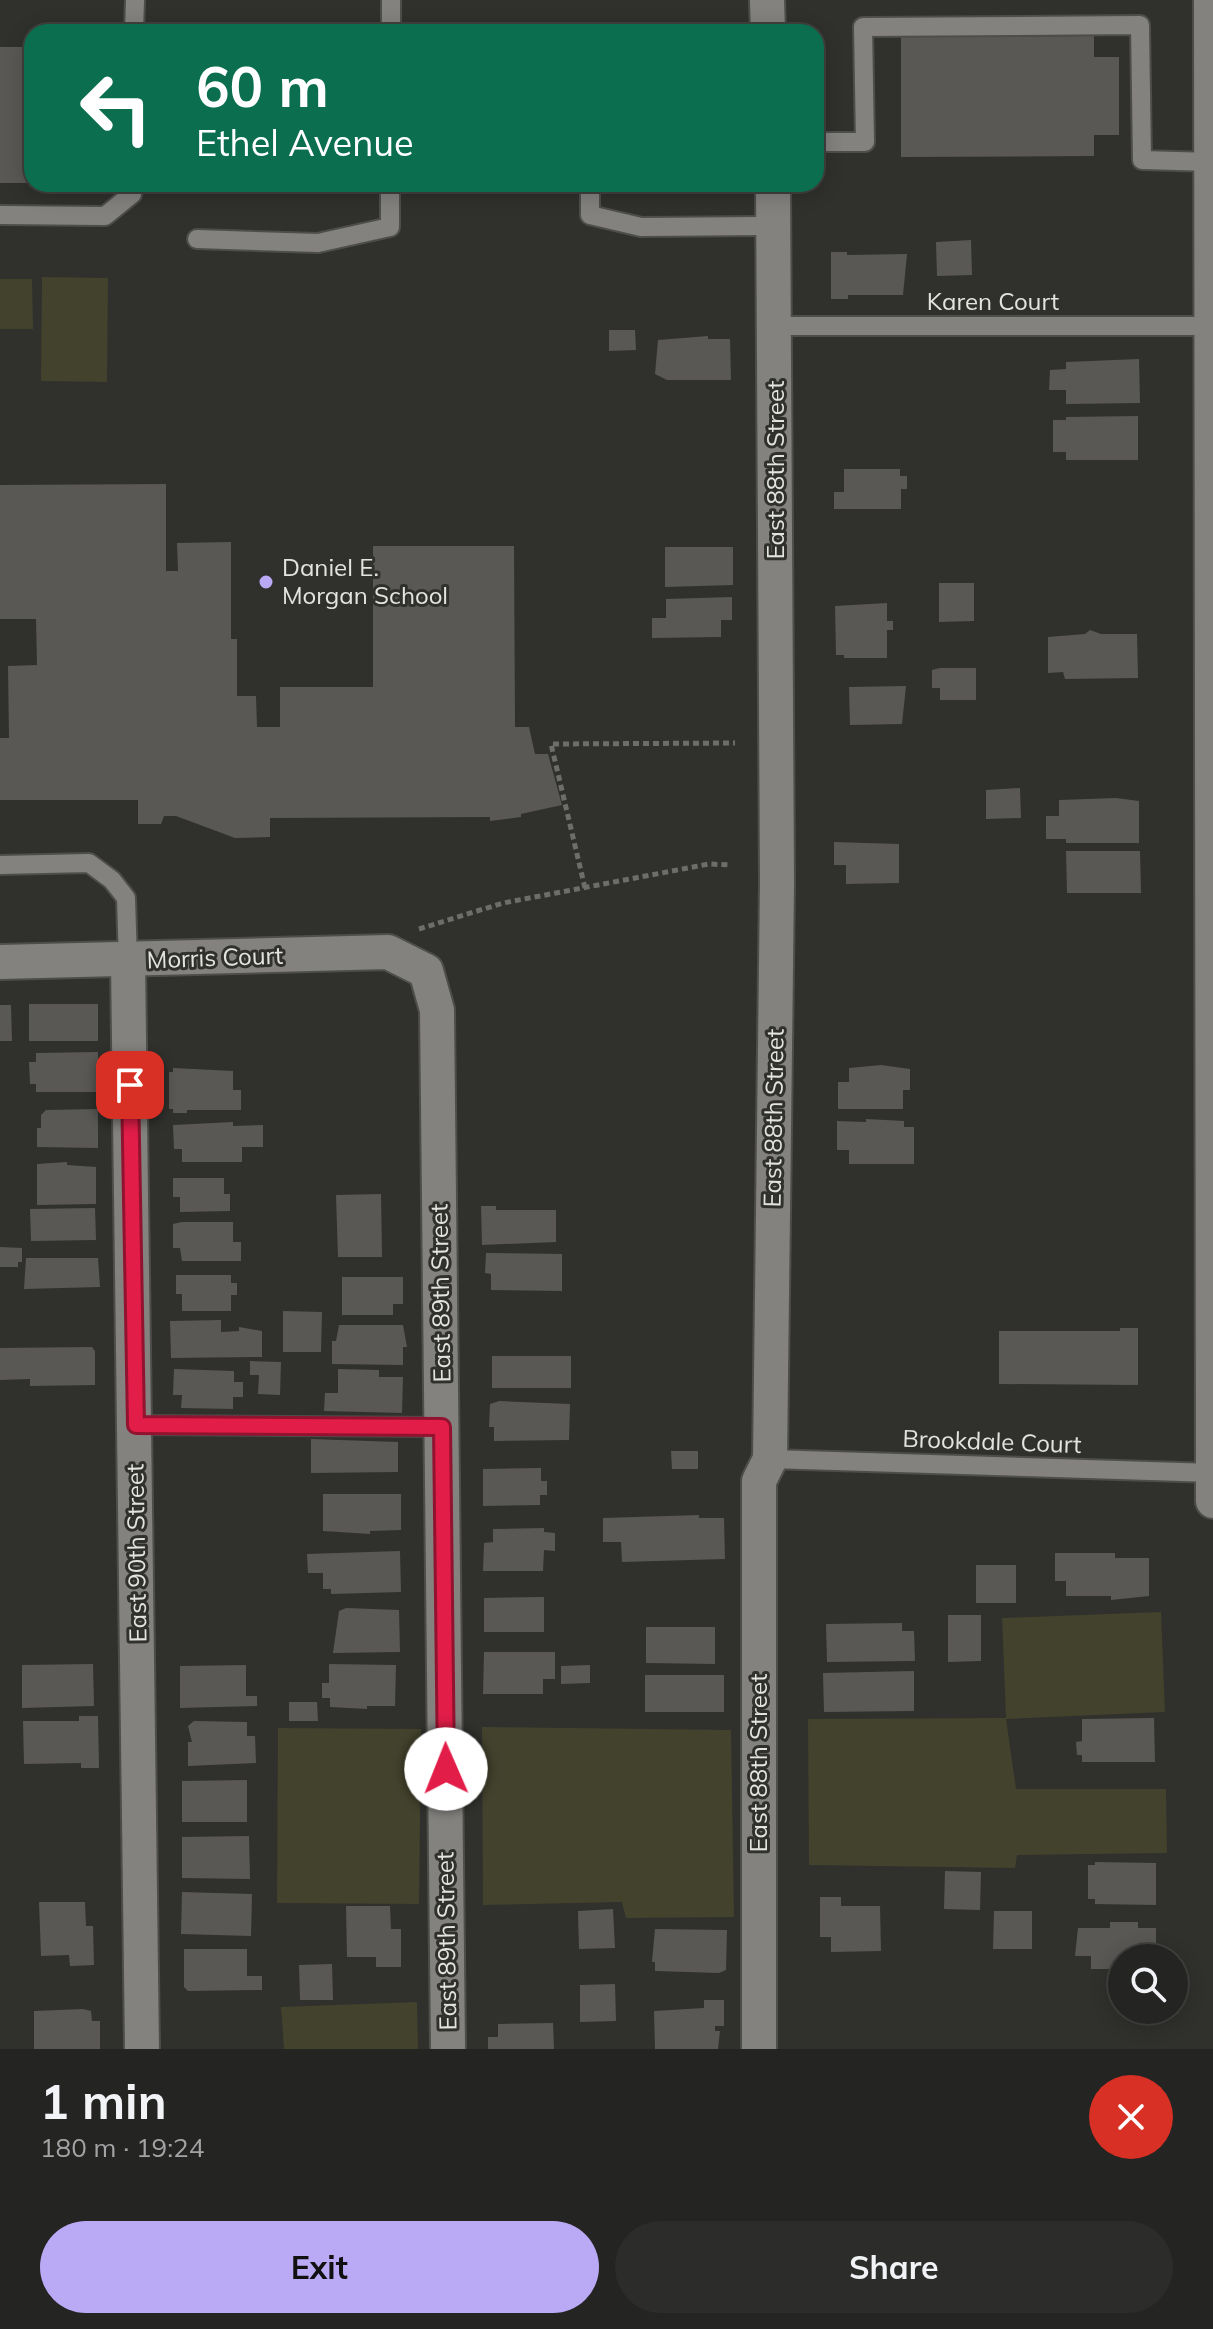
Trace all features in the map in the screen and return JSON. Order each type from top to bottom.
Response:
[{"type":"street","points":[[767,0],[768,24]]},
{"type":"street","points":[[1211,0],[1213,1501]]},
{"type":"street","name":"East 88th Street","points":[[759,2049],[759,1481],[770,1459],[777,883],[773,192]]},
{"type":"street","name":"Morris Court","points":[[0,962],[388,952],[426,971]]},
{"type":"street","name":"East 90th Street","points":[[128,961],[142,2049]]},
{"type":"street","name":"East 89th Street","points":[[426,971],[437,1010],[448,2049]]},
{"type":"lane","points":[[134,24],[135,0]]},
{"type":"lane","points":[[391,0],[391,24]]},
{"type":"lane","points":[[824,142],[865,142],[863,27],[1140,25],[1142,160],[1211,162]]},
{"type":"lane","points":[[0,215],[105,216],[132,192]]},
{"type":"lane","points":[[197,239],[318,243],[390,227],[390,192]]},
{"type":"lane","points":[[590,192],[590,215],[641,227],[774,226]]},
{"type":"lane","name":"Karen Court","points":[[775,326],[1211,326]]},
{"type":"lane","points":[[0,865],[89,863],[112,880],[126,898],[128,961]]},
{"type":"lane","points":[[136,1425],[442,1427]]},
{"type":"lane","name":"Brookdale Court","points":[[770,1459],[1213,1473]]},
{"type":"path","points":[[585,888],[551,744],[735,743]]},
{"type":"path","points":[[418,929],[503,903],[709,864],[731,865]]},
{"type":"shaded area","points":[[42,277],[108,278],[107,382],[41,381]]},
{"type":"shaded area","points":[[0,279],[32,279],[33,329],[0,329]]},
{"type":"shaded area","points":[[1161,1612],[1165,1712],[1006,1719],[1016,1789],[1166,1789],[1167,1853],[1017,1855],[1015,1868],[809,1865],[808,1719],[1006,1718],[1002,1618]]},
{"type":"shaded area","points":[[482,1727],[731,1730],[734,1917],[626,1918],[622,1902],[483,1905]]},
{"type":"shaded area","points":[[278,1728],[421,1729],[419,1904],[277,1903]]},
{"type":"shaded area","points":[[417,2002],[418,2049],[284,2049],[281,2007]]},
{"type":"building","points":[[1094,36],[1094,57],[1119,57],[1119,135],[1094,135],[1094,156],[901,157],[901,37]]},
{"type":"building","points":[[0,47],[24,47],[24,183],[0,183]]},
{"type":"building","points":[[971,240],[972,275],[937,276],[936,242]]},
{"type":"building","points":[[831,252],[847,252],[847,255],[907,254],[903,295],[848,295],[848,299],[831,299]]},
{"type":"building","points":[[609,330],[635,330],[636,350],[609,351]]},
{"type":"building","points":[[708,336],[708,339],[730,339],[731,380],[667,380],[655,374],[658,340]]},
{"type":"building","points":[[1139,359],[1140,403],[1066,404],[1066,390],[1049,390],[1050,370],[1066,369],[1066,362]]},
{"type":"building","points":[[1138,416],[1138,460],[1066,460],[1066,452],[1053,452],[1053,420]]},
{"type":"building","points":[[844,469],[900,469],[900,476],[907,476],[907,489],[901,489],[901,509],[834,509],[834,492],[844,492]]},
{"type":"building","points":[[166,484],[166,571],[178,571],[177,543],[231,542],[231,639],[237,639],[237,696],[256,696],[257,727],[280,727],[280,687],[373,687],[373,546],[514,546],[515,727],[529,727],[535,754],[548,754],[562,805],[521,814],[521,817],[490,821],[490,817],[270,818],[270,837],[235,838],[176,816],[164,816],[161,824],[138,824],[138,800],[0,800],[0,738],[9,738],[8,666],[37,665],[36,619],[0,619],[0,485]]},
{"type":"building","points":[[665,547],[733,547],[733,585],[665,587]]},
{"type":"building","points":[[939,583],[974,583],[974,621],[939,622]]},
{"type":"building","points":[[732,597],[732,620],[721,620],[721,637],[652,638],[652,618],[666,618],[666,599]]},
{"type":"building","points":[[887,603],[887,621],[893,621],[893,630],[887,630],[887,658],[844,658],[844,655],[836,655],[835,606]]},
{"type":"building","points":[[1090,630],[1101,634],[1137,634],[1138,678],[1065,679],[1063,672],[1048,673],[1048,637],[1085,634]]},
{"type":"building","points":[[976,668],[976,700],[940,700],[940,688],[932,688],[932,670]]},
{"type":"building","points":[[906,686],[902,724],[850,725],[849,687]]},
{"type":"building","points":[[1020,788],[1021,818],[986,819],[986,790]]},
{"type":"building","points":[[1116,798],[1139,801],[1139,843],[1066,843],[1066,839],[1046,839],[1046,816],[1059,816],[1059,800]]},
{"type":"building","points":[[834,842],[899,844],[899,883],[846,884],[846,865],[834,865]]},
{"type":"building","points":[[1066,851],[1140,851],[1141,893],[1067,893]]},
{"type":"building","points":[[29,1004],[98,1004],[98,1041],[29,1041]]},
{"type":"building","points":[[0,1005],[11,1005],[12,1041],[0,1041]]},
{"type":"building","points":[[98,1052],[98,1092],[36,1092],[36,1084],[30,1084],[29,1062],[36,1062],[36,1053]]},
{"type":"building","points":[[881,1065],[910,1069],[910,1090],[903,1090],[903,1109],[838,1109],[838,1082],[849,1082],[849,1068]]},
{"type":"building","points":[[173,1068],[233,1071],[233,1090],[241,1090],[241,1110],[173,1113],[173,1109],[169,1109],[169,1072],[173,1072]]},
{"type":"building","points":[[98,1109],[98,1148],[37,1147],[37,1128],[41,1128],[41,1115],[46,1110]]},
{"type":"building","points":[[866,1119],[904,1121],[904,1127],[914,1127],[914,1164],[849,1164],[849,1150],[837,1150],[837,1121],[866,1122]]},
{"type":"building","points":[[233,1122],[233,1126],[263,1125],[263,1147],[242,1147],[242,1162],[182,1162],[182,1149],[174,1149],[173,1125]]},
{"type":"building","points":[[67,1162],[67,1165],[96,1167],[96,1204],[37,1205],[37,1164]]},
{"type":"building","points":[[173,1178],[224,1178],[224,1194],[230,1194],[230,1211],[180,1212],[180,1197],[173,1197]]},
{"type":"building","points":[[381,1194],[382,1257],[338,1257],[336,1195]]},
{"type":"building","points":[[481,1206],[496,1206],[496,1210],[556,1210],[556,1242],[482,1245]]},
{"type":"building","points":[[95,1208],[96,1240],[31,1241],[30,1209]]},
{"type":"building","points":[[233,1222],[233,1242],[241,1242],[241,1261],[182,1261],[180,1248],[173,1248],[173,1224]]},
{"type":"building","points":[[0,1247],[22,1248],[22,1262],[18,1262],[18,1267],[0,1267]]},
{"type":"building","points":[[486,1253],[562,1254],[562,1291],[491,1290],[491,1274],[485,1273]]},
{"type":"building","points":[[26,1258],[98,1258],[100,1287],[24,1289]]},
{"type":"building","points":[[176,1275],[231,1275],[231,1283],[237,1283],[237,1295],[231,1295],[231,1311],[182,1311],[182,1294],[176,1294]]},
{"type":"building","points":[[342,1277],[403,1277],[403,1304],[393,1304],[393,1315],[342,1315]]},
{"type":"building","points":[[283,1311],[322,1312],[321,1352],[283,1352]]},
{"type":"building","points":[[221,1320],[221,1332],[239,1331],[239,1327],[262,1331],[262,1357],[171,1358],[170,1321]]},
{"type":"building","points":[[339,1325],[403,1325],[407,1347],[403,1347],[403,1365],[332,1364],[332,1341],[336,1341]]},
{"type":"building","points":[[1120,1328],[1138,1328],[1138,1385],[999,1384],[999,1331],[1120,1331]]},
{"type":"building","points":[[92,1347],[95,1351],[95,1385],[30,1386],[30,1379],[0,1380],[0,1348]]},
{"type":"building","points":[[492,1356],[571,1356],[571,1388],[492,1388]]},
{"type":"building","points":[[250,1361],[281,1362],[280,1395],[258,1394],[259,1375],[250,1375]]},
{"type":"building","points":[[174,1369],[234,1371],[234,1382],[243,1382],[243,1397],[233,1397],[233,1409],[181,1408],[182,1395],[173,1395]]},
{"type":"building","points":[[338,1369],[379,1370],[379,1377],[403,1377],[402,1413],[324,1411],[325,1393],[338,1393]]},
{"type":"building","points":[[499,1401],[570,1404],[569,1440],[494,1441],[494,1427],[489,1427],[490,1404]]},
{"type":"building","points":[[311,1439],[398,1442],[398,1472],[311,1473]]},
{"type":"building","points":[[671,1451],[698,1451],[698,1469],[672,1469]]},
{"type":"building","points":[[541,1468],[541,1481],[547,1481],[547,1495],[540,1495],[540,1505],[483,1506],[483,1469]]},
{"type":"building","points":[[323,1494],[401,1494],[401,1530],[370,1531],[370,1534],[323,1531]]},
{"type":"building","points":[[699,1515],[699,1518],[724,1518],[725,1559],[622,1562],[621,1542],[603,1542],[603,1518]]},
{"type":"building","points":[[544,1528],[544,1532],[555,1533],[555,1551],[544,1550],[543,1571],[483,1571],[484,1543],[493,1542],[493,1529]]},
{"type":"building","points":[[400,1551],[401,1592],[331,1594],[331,1589],[323,1589],[323,1573],[308,1573],[307,1554]]},
{"type":"building","points":[[1055,1553],[1115,1553],[1115,1558],[1149,1558],[1149,1596],[1111,1600],[1111,1596],[1066,1596],[1066,1581],[1055,1581]]},
{"type":"building","points":[[976,1565],[1016,1565],[1016,1603],[976,1603]]},
{"type":"building","points":[[544,1597],[544,1632],[484,1632],[484,1598]]},
{"type":"building","points":[[346,1608],[399,1610],[400,1652],[333,1653],[339,1611]]},
{"type":"building","points":[[948,1615],[981,1615],[981,1661],[948,1662]]},
{"type":"building","points":[[902,1623],[902,1631],[914,1631],[915,1661],[827,1662],[826,1624]]},
{"type":"building","points":[[646,1627],[715,1627],[715,1664],[646,1663]]},
{"type":"building","points":[[484,1652],[555,1652],[555,1679],[543,1679],[543,1694],[483,1694]]},
{"type":"building","points":[[93,1664],[94,1706],[22,1708],[22,1665]]},
{"type":"building","points":[[329,1664],[396,1665],[395,1706],[367,1706],[367,1709],[330,1707],[330,1698],[322,1698],[322,1683],[329,1683]]},
{"type":"building","points":[[246,1665],[246,1696],[257,1696],[257,1706],[180,1708],[180,1666]]},
{"type":"building","points":[[590,1665],[590,1683],[561,1684],[561,1666]]},
{"type":"building","points":[[914,1671],[914,1711],[824,1712],[823,1673]]},
{"type":"building","points":[[645,1675],[724,1675],[724,1712],[645,1712]]},
{"type":"building","points":[[289,1702],[317,1702],[318,1721],[289,1721]]},
{"type":"building","points":[[79,1716],[98,1716],[99,1768],[81,1768],[81,1763],[24,1764],[23,1721],[79,1721]]},
{"type":"building","points":[[1154,1718],[1155,1762],[1082,1762],[1082,1755],[1077,1755],[1076,1742],[1082,1741],[1082,1719]]},
{"type":"building","points":[[194,1721],[247,1722],[247,1736],[255,1736],[256,1763],[188,1766],[188,1742],[192,1742],[188,1726]]},
{"type":"building","points":[[247,1780],[247,1822],[182,1822],[182,1781]]},
{"type":"building","points":[[249,1836],[250,1879],[182,1878],[182,1837]]},
{"type":"building","points":[[1095,1862],[1156,1863],[1156,1905],[1095,1904],[1095,1899],[1088,1899],[1088,1865],[1095,1865]]},
{"type":"building","points":[[945,1871],[981,1872],[980,1910],[944,1909]]},
{"type":"building","points":[[182,1892],[252,1894],[251,1936],[181,1934]]},
{"type":"building","points":[[820,1897],[841,1897],[841,1906],[880,1906],[881,1951],[831,1952],[831,1937],[820,1937]]},
{"type":"building","points":[[39,1902],[85,1902],[86,1926],[93,1926],[94,1965],[70,1966],[69,1955],[41,1956]]},
{"type":"building","points":[[346,1906],[390,1906],[391,1929],[401,1929],[401,1967],[376,1967],[376,1957],[347,1957]]},
{"type":"building","points":[[613,1909],[615,1948],[579,1949],[578,1911]]},
{"type":"building","points":[[994,1911],[1032,1911],[1032,1949],[993,1949]]},
{"type":"building","points":[[1110,1922],[1138,1922],[1138,1928],[1156,1928],[1156,1944],[1108,1944],[1108,1969],[1091,1969],[1091,1956],[1075,1956],[1078,1928],[1110,1928]]},
{"type":"building","points":[[655,1929],[727,1930],[726,1970],[719,1973],[655,1971],[655,1962],[652,1962]]},
{"type":"building","points":[[184,1949],[247,1949],[247,1976],[262,1976],[262,1990],[188,1991],[184,1987]]},
{"type":"building","points":[[332,1964],[333,2000],[300,2000],[299,1965]]},
{"type":"building","points":[[615,1984],[616,2021],[580,2022],[580,1985]]},
{"type":"building","points":[[704,2000],[724,2000],[724,2026],[715,2026],[715,2031],[720,2031],[718,2049],[655,2049],[654,2011],[704,2008]]},
{"type":"building","points":[[34,2011],[91,2011],[92,2021],[100,2021],[100,2049],[34,2049]]},
{"type":"building","points":[[553,2023],[554,2049],[488,2049],[488,2037],[498,2037],[498,2024]]},
{"type":"place","name":"Daniel E. Morgan School","points":[[266,582]]},
{"type":"route","points":[[130,1085],[136,1425],[442,1427],[446,1769]]}]
